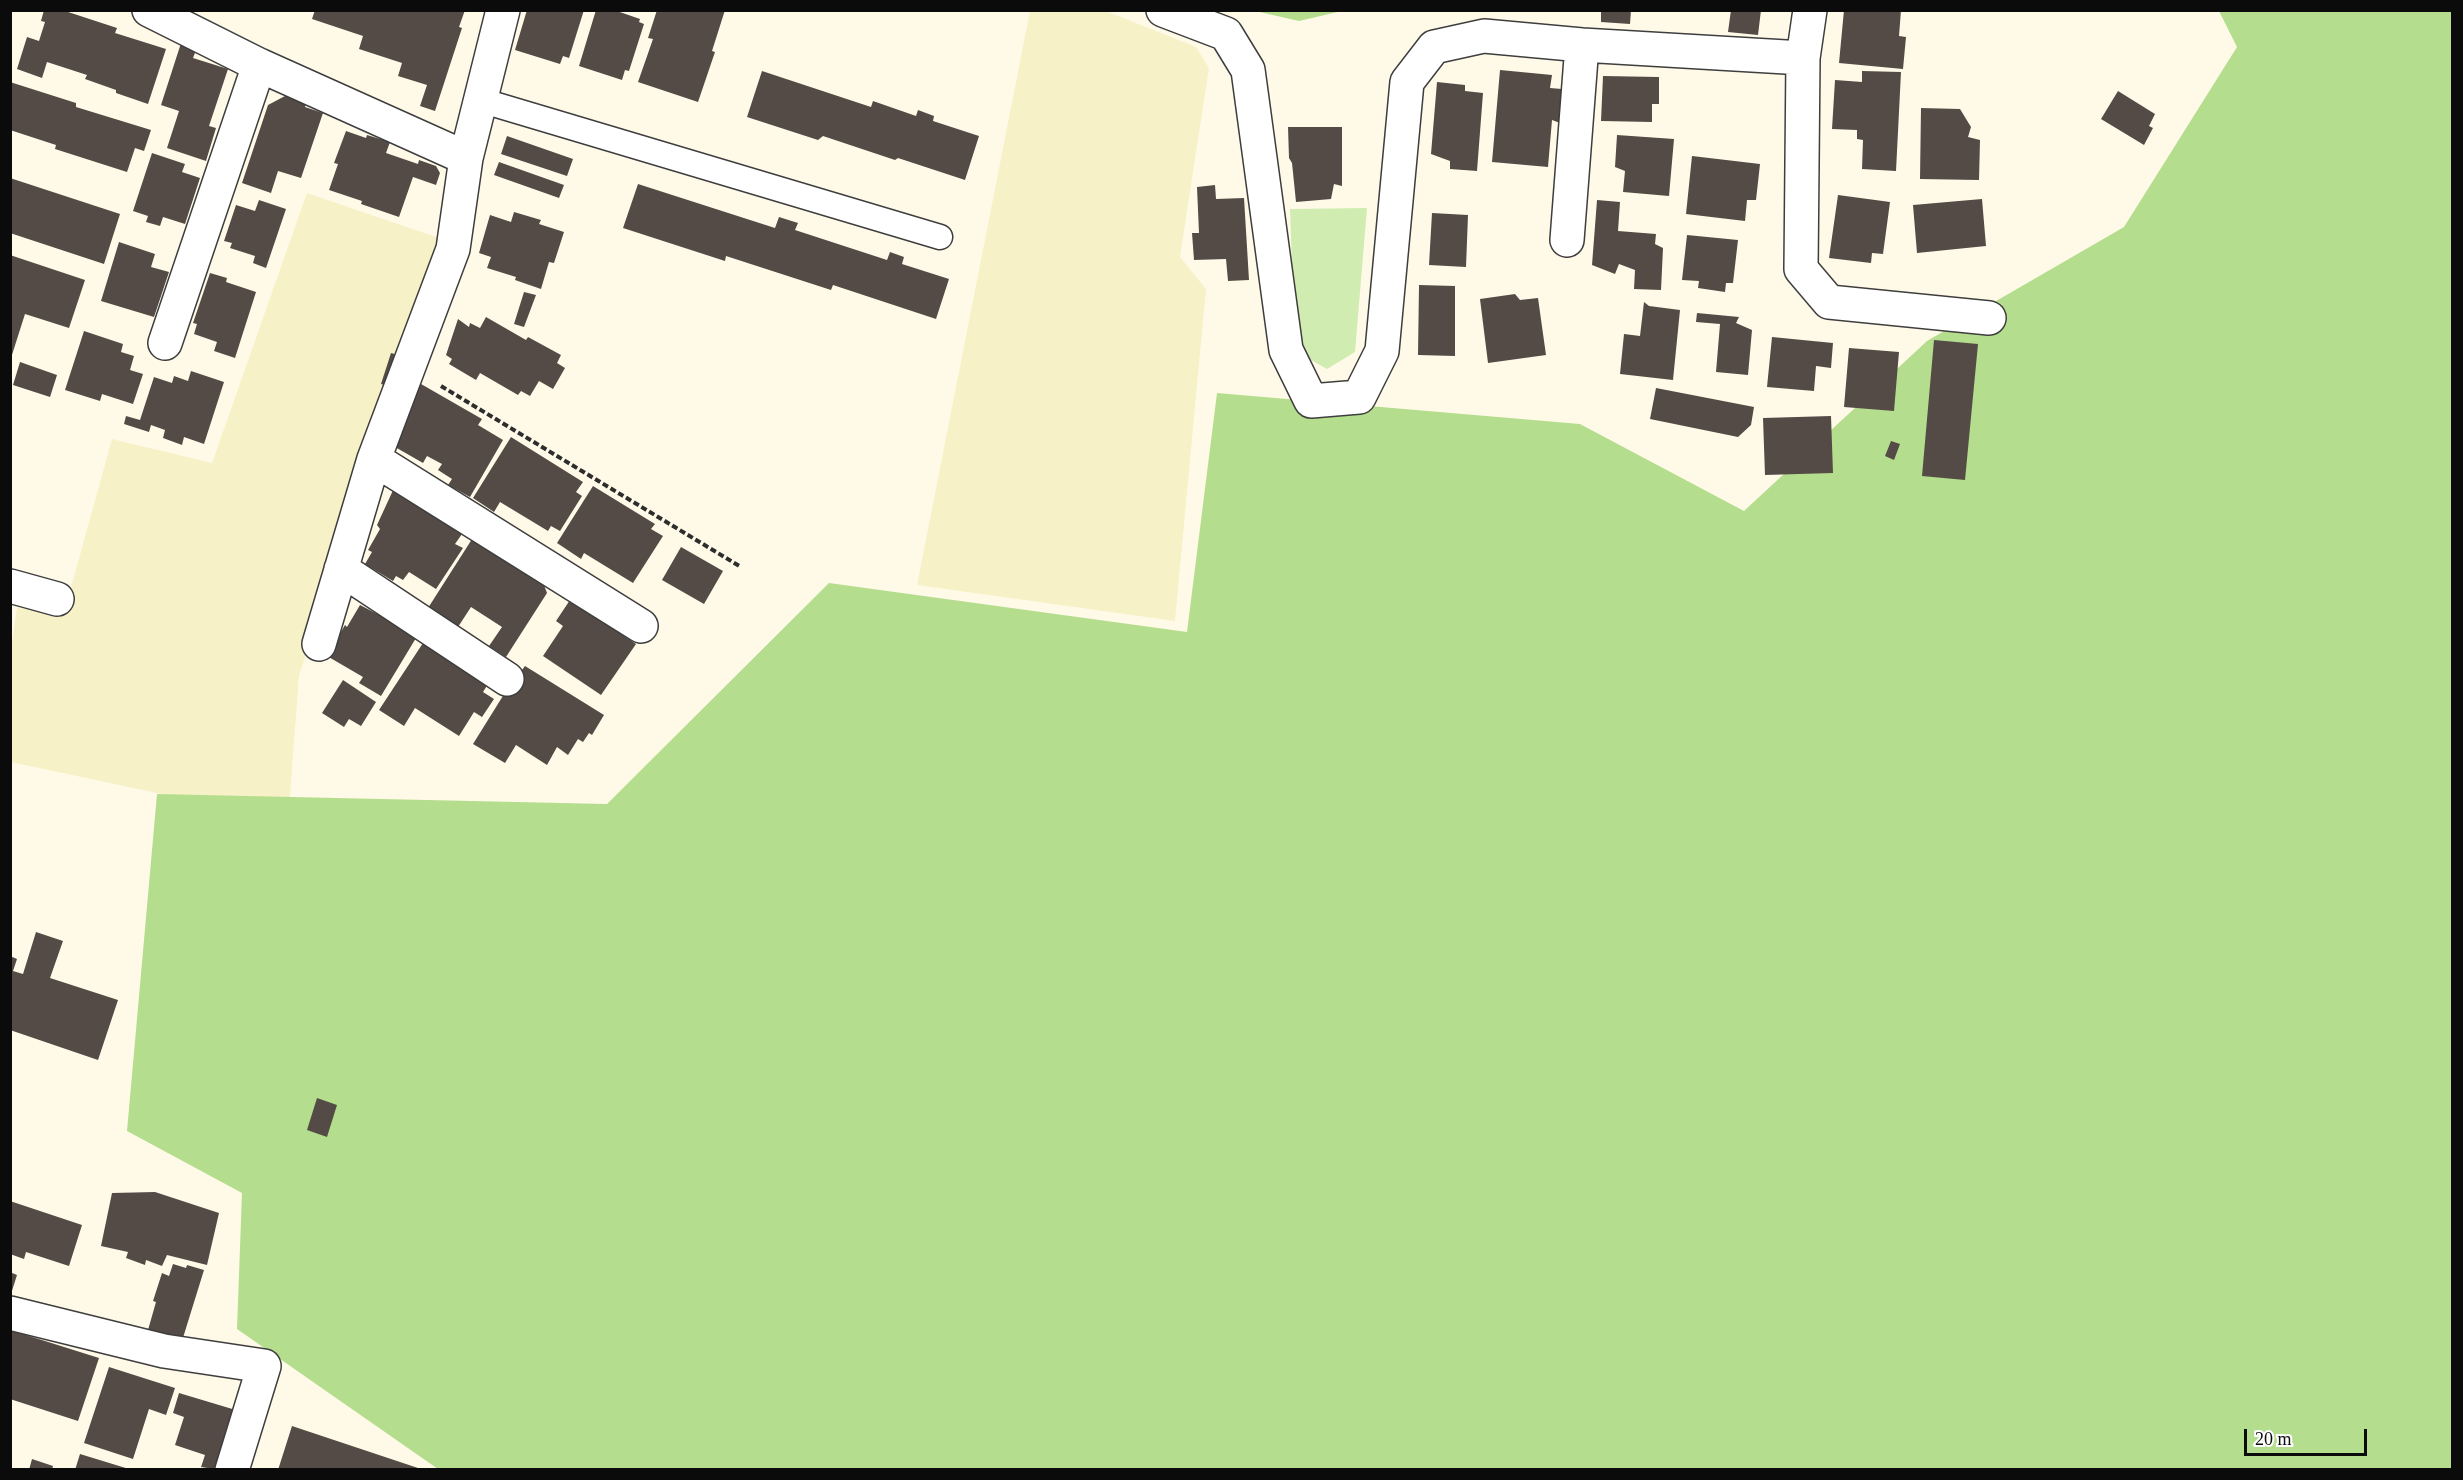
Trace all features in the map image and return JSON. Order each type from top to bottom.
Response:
[{"type":"street","points":[[149,10],[259,65],[466,158]]},
{"type":"street","points":[[319,644],[374,459],[453,249],[466,158],[503,10]]},
{"type":"street","points":[[1163,10],[1227,34],[1248,70],[1286,350],[1311,401],[1359,397],[1382,351],[1407,82],[1434,47],[1484,36],[1582,45],[1803,58]]},
{"type":"street","points":[[1810,10],[1803,58],[1801,269],[1828,302],[1989,318]]},
{"type":"street","points":[[1567,240],[1582,45]]},
{"type":"street","points":[[165,343],[259,65]]},
{"type":"street","points":[[374,459],[641,626]]},
{"type":"street","points":[[341,569],[507,680]]},
{"type":"street","points":[[10,586],[57,599]]},
{"type":"street","points":[[10,1313],[164,1351],[264,1366],[232,1470]]},
{"type":"lane","points":[[480,100],[940,237]]},
{"type":"path","points":[[409,366],[741,567]]},
{"type":"shaded area","points":[[1030,11],[1106,11],[1196,47],[1209,68],[1180,257],[1206,289],[1175,621],[917,585]]},
{"type":"shaded area","points":[[307,193],[439,238],[299,676],[288,821],[11,762],[11,650],[17,608],[64,613],[112,439],[212,463]]},
{"type":"green space","points":[[1342,10],[1299,21],[1255,11]]},
{"type":"green space","points":[[2219,11],[2452,11],[2452,1469],[438,1469],[237,1329],[242,1193],[127,1131],[157,794],[607,804],[829,583],[1187,632],[1217,393],[1580,424],[1744,511],[1927,341],[2124,227],[2237,47]]},
{"type":"green space","points":[[1367,208],[1355,352],[1327,369],[1295,351],[1290,209]]},
{"type":"building","points":[[44,10],[62,10],[117,28],[115,33],[166,49],[148,104],[85,79],[87,75],[47,62],[42,78],[17,69],[27,37],[39,41],[45,22],[41,21]]},
{"type":"building","points":[[315,10],[465,10],[459,27],[462,28],[435,111],[420,106],[427,85],[398,76],[402,63],[359,49],[363,36],[312,19]]},
{"type":"building","points":[[527,10],[584,10],[569,58],[563,56],[560,64],[515,50]]},
{"type":"building","points":[[596,10],[614,10],[640,19],[639,22],[644,24],[629,71],[625,70],[622,80],[579,66]]},
{"type":"building","points":[[657,10],[725,10],[712,51],[715,52],[698,102],[638,82],[653,39],[648,38]]},
{"type":"building","points":[[1601,10],[1631,10],[1630,24],[1601,22]]},
{"type":"building","points":[[1731,10],[1761,10],[1758,35],[1728,32]]},
{"type":"building","points":[[1844,10],[1901,10],[1899,36],[1906,37],[1903,69],[1839,63]]},
{"type":"building","points":[[182,40],[198,45],[193,58],[228,69],[209,126],[216,128],[206,161],[167,148],[179,111],[161,105]]},
{"type":"building","points":[[1500,70],[1552,75],[1550,88],[1562,89],[1560,123],[1552,120],[1548,167],[1492,162]]},
{"type":"building","points":[[762,71],[871,107],[873,101],[916,116],[918,110],[934,116],[933,121],[979,136],[965,180],[823,136],[818,140],[747,117]]},
{"type":"building","points":[[1862,71],[1901,72],[1896,171],[1862,169],[1863,140],[1857,139],[1857,130],[1832,129],[1835,80],[1862,82]]},
{"type":"building","points":[[1603,76],[1659,77],[1659,104],[1652,104],[1652,122],[1601,121]]},
{"type":"building","points":[[10,82],[76,103],[76,107],[151,130],[144,151],[135,148],[127,172],[55,149],[56,145],[10,130]]},
{"type":"building","points":[[1437,82],[1465,85],[1465,91],[1483,93],[1477,171],[1450,169],[1450,161],[1431,154]]},
{"type":"building","points":[[2118,91],[2155,114],[2149,126],[2153,128],[2144,145],[2101,119]]},
{"type":"building","points":[[285,96],[306,103],[305,107],[323,113],[301,178],[278,171],[271,193],[242,183],[268,105]]},
{"type":"building","points":[[1921,108],[1960,109],[1971,127],[1968,137],[1980,140],[1979,180],[1920,179]]},
{"type":"building","points":[[1288,127],[1342,127],[1342,186],[1334,184],[1331,199],[1296,202],[1292,163],[1289,158]]},
{"type":"building","points":[[346,131],[366,138],[367,135],[390,142],[386,153],[418,164],[419,160],[436,166],[440,173],[436,185],[413,177],[399,217],[329,190],[338,164],[334,163]]},
{"type":"building","points":[[1617,135],[1674,139],[1669,196],[1623,192],[1625,171],[1615,167]]},
{"type":"building","points":[[507,136],[573,159],[567,176],[501,154]]},
{"type":"building","points":[[152,153],[185,164],[182,172],[200,178],[185,224],[163,217],[160,226],[146,222],[148,216],[133,211]]},
{"type":"building","points":[[1692,156],[1760,164],[1756,200],[1747,200],[1745,221],[1686,214]]},
{"type":"building","points":[[499,162],[564,185],[559,198],[494,175]]},
{"type":"building","points":[[10,178],[120,214],[104,264],[10,233]]},
{"type":"building","points":[[638,184],[775,228],[779,217],[798,223],[795,230],[887,260],[890,252],[904,257],[902,264],[949,279],[936,319],[833,285],[831,290],[726,256],[725,261],[623,228]]},
{"type":"building","points":[[1215,185],[1216,199],[1244,198],[1249,280],[1228,281],[1226,259],[1194,260],[1192,233],[1199,233],[1197,187]]},
{"type":"building","points":[[1838,195],[1890,202],[1883,254],[1872,253],[1871,263],[1829,258]]},
{"type":"building","points":[[1982,199],[1986,246],[1917,253],[1913,205]]},
{"type":"building","points":[[259,200],[286,209],[266,268],[253,263],[255,256],[230,248],[232,243],[224,241],[236,205],[255,211]]},
{"type":"building","points":[[1597,200],[1620,202],[1618,231],[1656,234],[1655,244],[1663,248],[1661,290],[1634,289],[1635,270],[1619,264],[1615,274],[1592,265]]},
{"type":"building","points":[[514,212],[541,220],[539,224],[564,232],[554,263],[549,262],[541,289],[515,280],[516,277],[487,268],[491,257],[479,253],[490,215],[511,222]]},
{"type":"building","points":[[1432,213],[1468,215],[1466,267],[1429,265]]},
{"type":"building","points":[[1687,235],[1738,240],[1733,283],[1726,283],[1725,292],[1698,288],[1699,281],[1682,280]]},
{"type":"building","points":[[119,242],[155,254],[151,267],[169,272],[154,317],[101,301]]},
{"type":"building","points":[[10,255],[85,280],[69,328],[25,314],[11,358]]},
{"type":"building","points":[[210,273],[227,278],[226,282],[256,292],[235,358],[214,351],[217,342],[194,334],[197,324],[193,323]]},
{"type":"building","points":[[1419,285],[1455,286],[1455,356],[1418,355]]},
{"type":"building","points":[[524,292],[536,295],[524,327],[514,324]]},
{"type":"building","points":[[1515,294],[1520,300],[1538,298],[1546,355],[1488,363],[1480,299]]},
{"type":"building","points":[[1644,302],[1649,306],[1680,310],[1673,380],[1620,374],[1624,334],[1640,336]]},
{"type":"building","points":[[1697,313],[1739,317],[1736,323],[1752,330],[1748,375],[1716,372],[1720,324],[1696,322]]},
{"type":"building","points":[[486,317],[526,340],[528,337],[561,355],[557,363],[565,368],[553,389],[539,381],[530,396],[521,391],[518,395],[480,373],[476,380],[449,364],[452,359],[446,355],[458,319],[469,327],[470,323],[480,328]]},
{"type":"building","points":[[84,331],[123,344],[121,352],[134,356],[130,370],[143,374],[133,404],[102,394],[100,401],[65,390]]},
{"type":"building","points":[[1772,337],[1833,343],[1831,368],[1816,366],[1814,391],[1767,387]]},
{"type":"building","points":[[1934,340],[1978,344],[1965,480],[1922,476]]},
{"type":"building","points":[[1849,348],[1899,352],[1894,411],[1844,407]]},
{"type":"building","points":[[391,353],[398,355],[388,386],[381,384]]},
{"type":"building","points":[[20,362],[57,375],[50,397],[13,385]]},
{"type":"building","points":[[191,371],[224,382],[204,444],[184,437],[182,445],[163,438],[165,430],[151,425],[149,432],[124,424],[126,416],[140,420],[154,377],[172,383],[174,376],[188,381]]},
{"type":"building","points":[[421,384],[482,419],[478,425],[503,440],[470,497],[448,485],[452,479],[438,470],[442,464],[427,456],[423,463],[395,447],[397,425]]},
{"type":"building","points":[[1656,388],[1754,407],[1751,425],[1738,437],[1650,419]]},
{"type":"building","points":[[1831,416],[1833,473],[1765,475],[1763,418]]},
{"type":"building","points":[[511,437],[583,482],[576,492],[582,496],[560,531],[551,526],[548,531],[500,502],[494,512],[473,498]]},
{"type":"building","points":[[1891,441],[1900,444],[1894,460],[1885,456]]},
{"type":"building","points":[[395,486],[449,521],[447,524],[462,534],[455,544],[463,548],[436,589],[409,572],[403,580],[396,576],[393,581],[365,564],[372,552],[368,550],[380,529],[377,525]]},
{"type":"building","points":[[593,486],[655,524],[651,529],[663,536],[633,583],[584,553],[581,559],[557,543]]},
{"type":"building","points":[[474,536],[542,580],[547,593],[506,657],[489,646],[502,627],[471,607],[458,627],[428,608]]},
{"type":"building","points":[[681,547],[723,571],[704,604],[662,580]]},
{"type":"building","points":[[570,600],[636,644],[601,695],[543,656],[563,626],[556,621]]},
{"type":"building","points":[[360,605],[381,616],[382,613],[400,624],[398,627],[416,638],[381,696],[359,683],[363,677],[327,656]]},
{"type":"building","points":[[423,643],[488,684],[483,692],[494,699],[482,717],[474,712],[459,736],[415,708],[404,726],[379,710]]},
{"type":"building","points":[[525,666],[604,715],[592,735],[589,733],[583,742],[578,739],[568,755],[557,747],[547,765],[516,745],[505,763],[473,744],[506,691]]},
{"type":"building","points":[[343,680],[376,702],[361,726],[349,719],[344,727],[322,713]]},
{"type":"building","points":[[36,932],[63,941],[50,978],[118,1000],[98,1060],[10,1030],[10,956],[17,959],[13,971],[23,974]]},
{"type":"building","points":[[317,1098],[337,1105],[327,1137],[307,1130]]},
{"type":"building","points":[[155,1192],[219,1213],[207,1265],[167,1255],[162,1266],[146,1260],[145,1265],[126,1258],[128,1252],[101,1246],[112,1193]]},
{"type":"building","points":[[10,1201],[82,1225],[69,1266],[26,1252],[24,1259],[10,1254]]},
{"type":"building","points":[[173,1264],[204,1270],[182,1341],[148,1330],[156,1302],[153,1301],[162,1273],[169,1276]]},
{"type":"building","points":[[10,1272],[17,1275],[11,1294],[10,1294]]},
{"type":"building","points":[[10,1330],[99,1358],[78,1421],[10,1399]]},
{"type":"building","points":[[109,1367],[175,1388],[166,1415],[149,1409],[133,1459],[84,1443]]},
{"type":"building","points":[[179,1393],[239,1411],[221,1470],[201,1467],[205,1455],[175,1445],[184,1417],[173,1413]]},
{"type":"building","points":[[292,1426],[421,1469],[421,1470],[278,1470]]},
{"type":"building","points":[[80,1454],[129,1469],[129,1470],[75,1470]]},
{"type":"building","points":[[32,1459],[53,1466],[52,1470],[29,1470]]}]
